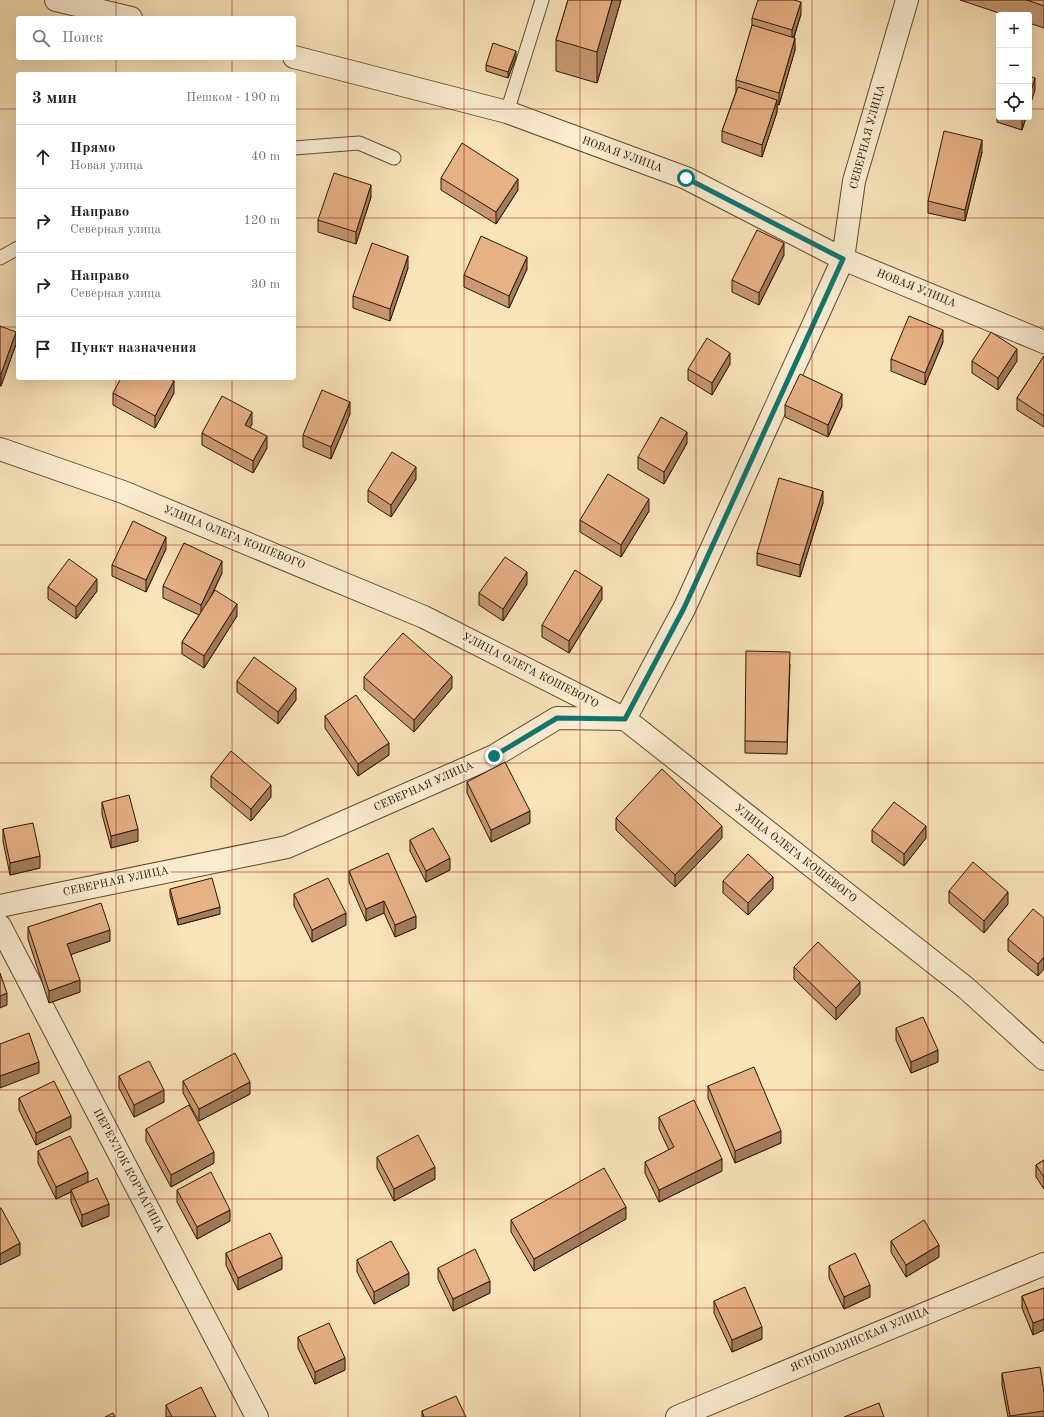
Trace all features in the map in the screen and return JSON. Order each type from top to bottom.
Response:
[{"type":"street","points":[[56,0],[123,16]]},
{"type":"street","name":"СЕВЕРНАЯ УЛИЦА","points":[[0,906],[287,847],[494,756],[557,718],[625,719],[684,608],[843,259],[854,181],[907,0]]},
{"type":"street","name":"НОВАЯ УЛИЦА","points":[[296,58],[507,112],[686,178],[843,259],[1044,342]]},
{"type":"street","name":"УЛИЦА ОЛЕГА КОШЕВОГО","points":[[0,449],[123,492],[424,617],[625,719],[966,988],[1044,1060]]},
{"type":"street","name":"ПЕРЕУЛОК КОРЧАГИНА","points":[[0,926],[257,1417]]},
{"type":"street","name":"ЯСНОПОЛЯНСКАЯ УЛИЦА","points":[[677,1417],[1044,1264]]},
{"type":"lane","points":[[507,112],[542,0]]},
{"type":"lane","points":[[296,148],[358,143],[394,158]]},
{"type":"lane","points":[[0,258],[16,249]]},
{"type":"building","points":[[568,0],[612,0],[597,52],[556,40]]},
{"type":"building","points":[[758,0],[794,0],[801,2],[792,30],[752,18]]},
{"type":"building","points":[[1027,0],[1044,0],[1044,6]]},
{"type":"building","points":[[752,25],[795,38],[779,93],[736,80]]},
{"type":"building","points":[[493,43],[516,51],[508,72],[486,65]]},
{"type":"building","points":[[1032,77],[1035,78],[1032,88]]},
{"type":"building","points":[[738,87],[777,100],[762,145],[722,131]]},
{"type":"building","points":[[944,131],[982,140],[965,210],[928,201]]},
{"type":"building","points":[[462,143],[518,179],[496,212],[441,178]]},
{"type":"building","points":[[334,173],[371,185],[356,232],[318,220]]},
{"type":"building","points":[[757,230],[784,243],[759,293],[732,280]]},
{"type":"building","points":[[481,236],[527,257],[509,296],[464,275]]},
{"type":"building","points":[[372,243],[408,256],[390,309],[353,296]]},
{"type":"building","points":[[909,316],[943,330],[925,373],[891,359]]},
{"type":"building","points":[[0,326],[16,332],[1,374],[0,374]]},
{"type":"building","points":[[991,332],[1017,349],[998,378],[972,361]]},
{"type":"building","points":[[707,338],[730,353],[712,383],[688,369]]},
{"type":"building","points":[[1044,356],[1044,416],[1017,398]]},
{"type":"building","points":[[800,374],[842,394],[828,425],[785,405]]},
{"type":"building","points":[[120,380],[174,381],[155,416],[113,393]]},
{"type":"building","points":[[322,390],[350,402],[331,447],[303,435]]},
{"type":"building","points":[[222,396],[252,412],[245,425],[267,436],[253,461],[202,433]]},
{"type":"building","points":[[661,417],[687,432],[664,472],[638,457]]},
{"type":"building","points":[[392,452],[416,467],[391,505],[368,490]]},
{"type":"building","points":[[608,474],[649,499],[621,545],[580,520]]},
{"type":"building","points":[[779,478],[823,491],[800,565],[757,553]]},
{"type":"building","points":[[133,521],[166,537],[146,580],[112,565]]},
{"type":"building","points":[[184,543],[222,561],[201,605],[163,586]]},
{"type":"building","points":[[505,557],[527,572],[503,609],[479,593]]},
{"type":"building","points":[[69,559],[97,579],[76,607],[48,587]]},
{"type":"building","points":[[575,570],[602,587],[569,641],[542,625]]},
{"type":"building","points":[[215,590],[237,604],[204,656],[182,642]]},
{"type":"building","points":[[403,633],[452,676],[414,720],[364,677]]},
{"type":"building","points":[[746,651],[790,652],[787,742],[745,741]]},
{"type":"building","points":[[254,657],[296,688],[278,712],[237,681]]},
{"type":"building","points":[[356,695],[389,743],[358,764],[325,716]]},
{"type":"building","points":[[231,751],[271,785],[251,809],[211,776]]},
{"type":"building","points":[[505,762],[530,811],[491,830],[467,782]]},
{"type":"building","points":[[662,769],[722,826],[675,875],[616,818]]},
{"type":"building","points":[[129,795],[138,829],[111,836],[102,802]]},
{"type":"building","points":[[894,802],[926,826],[904,854],[872,830]]},
{"type":"building","points":[[33,823],[40,856],[10,863],[3,829]]},
{"type":"building","points":[[433,828],[450,858],[426,871],[410,840]]},
{"type":"building","points":[[388,853],[416,916],[395,925],[384,901],[366,909],[349,871]]},
{"type":"building","points":[[748,854],[773,877],[748,903],[723,881]]},
{"type":"building","points":[[973,862],[1008,892],[984,921],[949,891]]},
{"type":"building","points":[[212,878],[220,907],[178,919],[170,889]]},
{"type":"building","points":[[328,878],[346,913],[312,930],[294,894]]},
{"type":"building","points":[[101,903],[110,930],[67,944],[80,980],[49,991],[28,927]]},
{"type":"building","points":[[1033,909],[1044,918],[1044,957],[1038,964],[1008,939]]},
{"type":"building","points":[[818,942],[860,982],[836,1008],[794,967]]},
{"type":"building","points":[[0,973],[7,993],[0,996]]},
{"type":"building","points":[[923,1017],[938,1050],[911,1062],[896,1028]]},
{"type":"building","points":[[29,1033],[39,1062],[0,1076],[0,1044]]},
{"type":"building","points":[[235,1053],[250,1082],[199,1109],[183,1081]]},
{"type":"building","points":[[149,1061],[164,1090],[134,1105],[119,1076]]},
{"type":"building","points":[[754,1067],[781,1131],[735,1151],[708,1086]]},
{"type":"building","points":[[54,1081],[71,1116],[36,1133],[19,1098]]},
{"type":"building","points":[[694,1100],[722,1159],[659,1190],[645,1162],[674,1147],[659,1117]]},
{"type":"building","points":[[189,1105],[214,1152],[171,1175],[146,1129]]},
{"type":"building","points":[[418,1135],[435,1167],[394,1189],[377,1157]]},
{"type":"building","points":[[70,1136],[88,1172],[56,1187],[38,1151]]},
{"type":"building","points":[[1044,1160],[1044,1177],[1036,1165]]},
{"type":"building","points":[[604,1168],[626,1207],[534,1259],[511,1220]]},
{"type":"building","points":[[211,1172],[230,1210],[197,1227],[177,1190]]},
{"type":"building","points":[[97,1178],[109,1204],[82,1215],[71,1190]]},
{"type":"building","points":[[0,1208],[20,1243],[0,1254]]},
{"type":"building","points":[[924,1220],[939,1245],[906,1265],[891,1241]]},
{"type":"building","points":[[270,1233],[282,1257],[238,1278],[226,1253]]},
{"type":"building","points":[[391,1241],[409,1273],[374,1292],[357,1260]]},
{"type":"building","points":[[475,1249],[490,1281],[453,1299],[438,1268]]},
{"type":"building","points":[[855,1253],[870,1285],[844,1297],[829,1266]]},
{"type":"building","points":[[745,1287],[762,1327],[732,1340],[714,1301]]},
{"type":"building","points":[[1044,1288],[1044,1319],[1033,1323],[1022,1296]]},
{"type":"building","points":[[329,1323],[345,1358],[315,1372],[298,1337]]},
{"type":"building","points":[[1040,1367],[1044,1392],[1044,1411],[1010,1416],[1002,1373]]},
{"type":"building","points":[[201,1387],[216,1417],[172,1417],[166,1405]]},
{"type":"building","points":[[456,1396],[466,1417],[424,1417],[422,1411]]},
{"type":"building","points":[[879,1403],[884,1417],[844,1417]]},
{"type":"building","points":[[113,1413],[115,1417],[105,1417]]},
{"type":"route","points":[[494,756],[557,718],[625,719],[684,608],[843,259],[686,178]]}]
